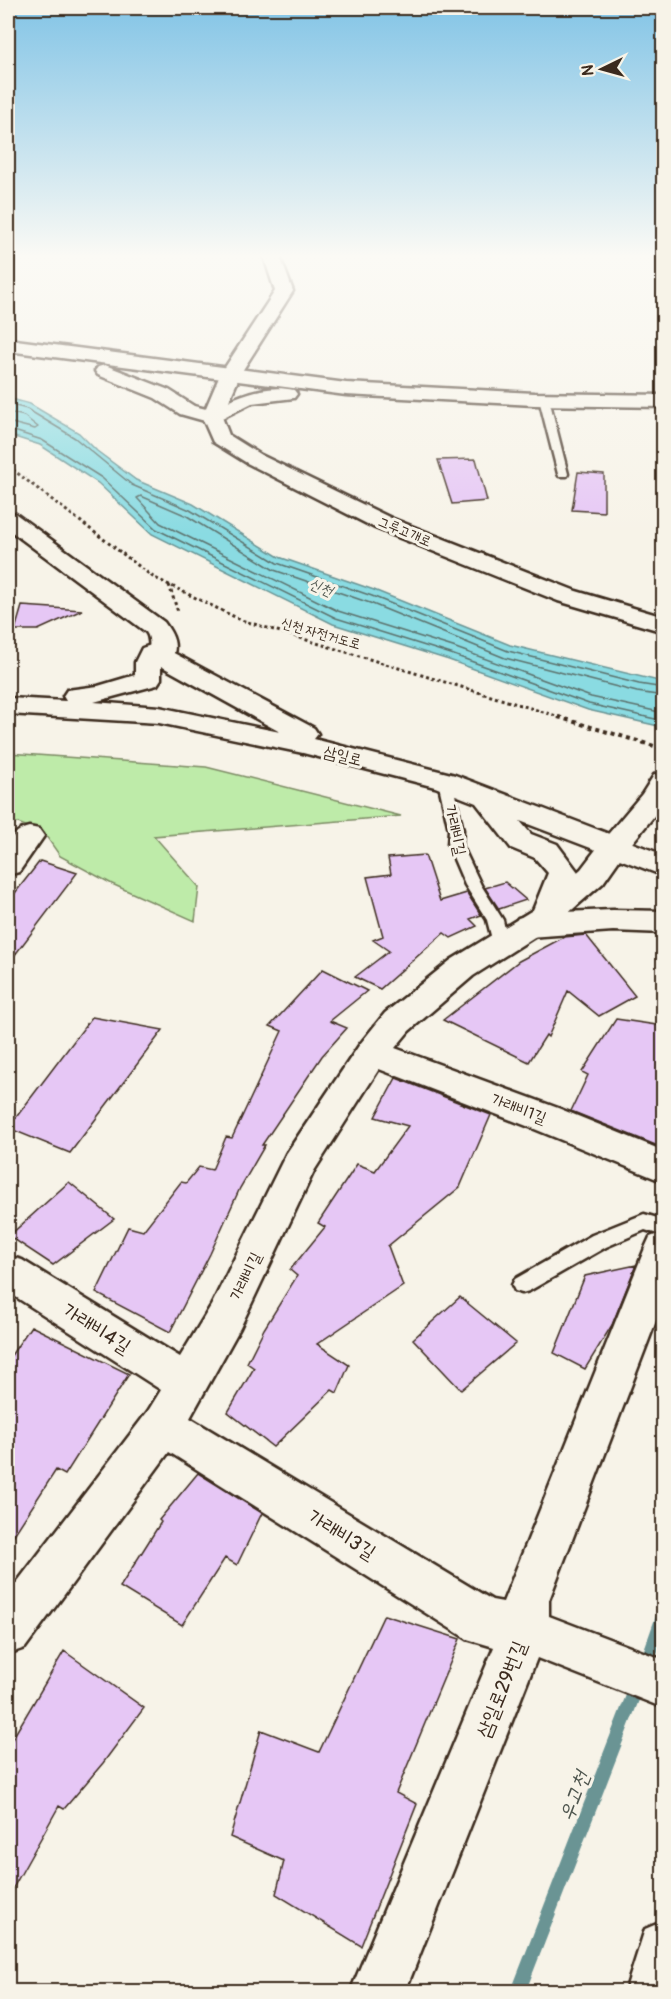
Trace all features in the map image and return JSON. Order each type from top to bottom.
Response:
[{"type":"street","points":[[23,347],[346,389],[544,399],[663,401]]},
{"type":"street","points":[[212,417],[230,375],[248,347]]},
{"type":"street","points":[[28,348],[118,375],[162,394],[187,410],[212,417],[247,398],[346,389]]},
{"type":"street","name":"그루고개로","points":[[212,417],[220,438],[254,459],[383,523],[567,596],[663,625]]},
{"type":"street","points":[[8,519],[155,627],[162,638],[148,679],[101,694],[8,704]]},
{"type":"street","points":[[156,655],[184,720]]},
{"type":"street","points":[[156,655],[343,755]]},
{"type":"street","name":"삼일로","points":[[8,704],[159,715],[343,755],[445,781],[663,866]]},
{"type":"street","name":"가래비길","points":[[8,1631],[163,1425],[226,1316],[299,1164],[372,1053],[397,1022],[429,994],[462,968],[525,928],[592,876],[653,799],[663,781]]},
{"type":"street","points":[[487,798],[521,841],[546,851],[563,872],[525,928]]},
{"type":"street","points":[[8,866],[29,836]]},
{"type":"street","points":[[525,928],[601,920],[663,922]]},
{"type":"street","name":"가래비1길","points":[[372,1053],[545,1118],[663,1167]]},
{"type":"street","name":"삼일로29번길","points":[[377,1992],[525,1630],[526,1600],[663,1248]]},
{"type":"street","name":"가래비4길","points":[[8,1272],[187,1384]]},
{"type":"street","name":"가래비3길","points":[[163,1425],[484,1622],[525,1630],[663,1684]]},
{"type":"street","points":[[652,1992],[663,1948]]},
{"type":"lane","points":[[544,399],[563,474]]},
{"type":"lane","name":"가래비길","points":[[445,781],[456,830],[455,845],[473,885],[495,920],[525,928]]},
{"type":"lane","points":[[522,1285],[598,1241],[644,1222],[663,1228]]},
{"type":"path","name":"신천 자전거도로","points":[[8,466],[153,577],[241,621],[329,645],[663,749]]},
{"type":"path","points":[[169,585],[179,614]]},
{"type":"green space","points":[[8,753],[206,767],[401,816],[154,836],[199,887],[195,921],[112,884],[60,856],[44,833],[18,823],[8,824]]},
{"type":"water","name":"신천","points":[[8,398],[30,404],[79,433],[97,451],[136,480],[193,504],[279,557],[374,590],[510,645],[663,682],[663,727],[588,710],[449,660],[333,624],[152,534],[98,483],[40,445],[8,435]]},
{"type":"building","points":[[476,459],[487,501],[452,504],[438,460]]},
{"type":"building","points":[[578,472],[604,474],[604,512],[572,510]]},
{"type":"building","points":[[22,606],[82,610],[38,630],[15,630]]},
{"type":"building","points":[[425,855],[440,901],[467,893],[481,915],[470,919],[477,926],[451,938],[444,933],[380,989],[355,977],[389,951],[373,940],[383,936],[367,877],[391,874],[388,858]]},
{"type":"building","points":[[40,861],[77,873],[8,964],[8,902]]},
{"type":"building","points":[[505,882],[526,900],[499,909],[485,888]]},
{"type":"building","points":[[586,935],[635,996],[599,1016],[568,991],[548,1037],[546,1035],[529,1062],[443,1020],[519,961],[564,937]]},
{"type":"building","points":[[323,969],[367,991],[330,1021],[347,1028],[322,1056],[262,1145],[265,1145],[240,1188],[210,1254],[170,1332],[96,1293],[128,1227],[143,1231],[181,1182],[186,1183],[199,1167],[212,1170],[226,1137],[232,1138],[282,1031],[270,1026]]},
{"type":"building","points":[[92,1017],[163,1030],[70,1153],[8,1128]]},
{"type":"building","points":[[616,1019],[663,1026],[663,1148],[571,1111],[588,1075],[582,1072]]},
{"type":"building","points":[[396,1078],[491,1115],[460,1187],[388,1246],[403,1286],[317,1344],[349,1365],[337,1393],[332,1390],[273,1447],[228,1412],[254,1368],[247,1363],[264,1329],[297,1276],[290,1270],[325,1227],[318,1223],[357,1164],[375,1171],[408,1126],[375,1117]]},
{"type":"building","points":[[69,1182],[114,1219],[53,1265],[9,1236]]},
{"type":"building","points":[[636,1265],[612,1325],[585,1369],[554,1353],[585,1276]]},
{"type":"building","points":[[460,1297],[516,1343],[461,1390],[413,1339]]},
{"type":"building","points":[[31,1326],[129,1374],[65,1475],[56,1470],[8,1544],[8,1360]]},
{"type":"building","points":[[198,1473],[262,1513],[237,1565],[225,1558],[182,1625],[120,1587],[161,1522],[159,1520]]},
{"type":"building","points":[[384,1615],[460,1639],[396,1793],[417,1804],[361,1946],[276,1894],[284,1861],[230,1837],[261,1730],[319,1752]]},
{"type":"building","points":[[64,1651],[144,1708],[103,1763],[64,1809],[59,1806],[8,1897],[8,1746]]},
{"type":"waterway","name":"우고천","points":[[646,1665],[664,1614]]},
{"type":"waterway","name":"우고천","points":[[518,1992],[637,1686]]}]
